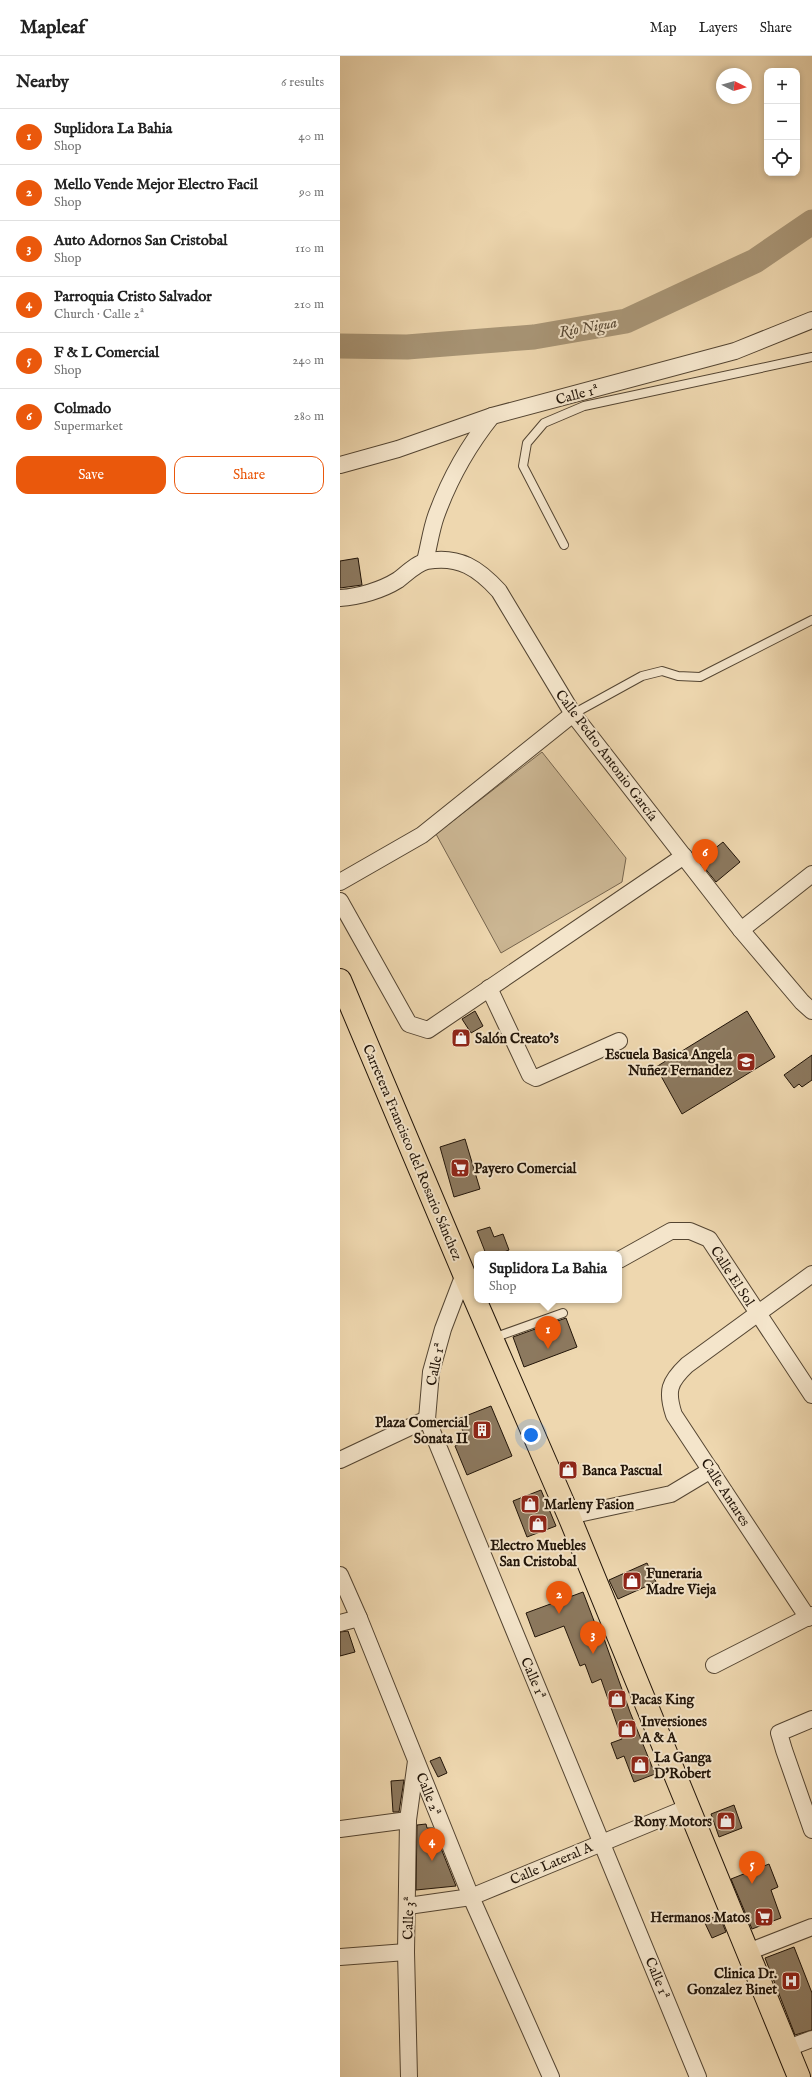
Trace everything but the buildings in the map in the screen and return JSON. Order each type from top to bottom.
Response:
[{"type":"main road","name":"Carretera Francisco del Rosario Sánchez","points":[[340,980],[474,1297]]},
{"type":"main road","name":"Carretera Francisco del Rosario Sánchez","points":[[476,1303],[569,1516],[799,2077]]},
{"type":"street","name":"Calle 1ª","points":[[340,465],[398,449],[492,416],[735,352],[812,320]]},
{"type":"street","points":[[340,598],[356,597],[396,581],[425,561],[436,517],[453,475],[474,438],[492,416]]},
{"type":"street","name":"Calle Pedro Antonio García","points":[[425,561],[450,561],[468,565],[485,575],[499,591],[573,714],[741,930],[809,1003]]},
{"type":"street","points":[[340,882],[422,835],[573,714]]},
{"type":"street","points":[[340,901],[409,1024],[428,1030],[684,856]]},
{"type":"street","points":[[741,930],[812,874]]},
{"type":"street","points":[[489,988],[530,1075],[536,1078],[619,1041]]},
{"type":"street","name":"Calle El Sol","points":[[622,1258],[671,1231],[690,1231],[709,1239],[812,1395]]},
{"type":"street","name":"Calle 1ª","points":[[464,1274],[443,1329],[431,1372],[427,1419],[698,2077]]},
{"type":"street","name":"Calle Antares","points":[[810,1617],[674,1415],[669,1400],[670,1386],[676,1375],[687,1365],[812,1274]]},
{"type":"street","points":[[340,1460],[427,1419]]},
{"type":"street","points":[[569,1516],[671,1494],[711,1470]]},
{"type":"street","name":"Calle 2ª","points":[[340,1575],[360,1618],[471,1897],[551,2077]]},
{"type":"street","points":[[714,1665],[810,1617]]},
{"type":"street","points":[[340,1623],[360,1618]]},
{"type":"street","points":[[810,1820],[780,1735],[780,1731],[812,1719]]},
{"type":"street","name":"Calle 3ª","points":[[409,2077],[406,1952],[408,1906],[408,1820],[416,1760]]},
{"type":"street","name":"Calle Lateral A","points":[[408,1906],[471,1897],[689,1807]]},
{"type":"street","points":[[340,1828],[408,1820]]},
{"type":"street","points":[[748,1952],[812,1927]]},
{"type":"street","points":[[340,1957],[406,1952]]},
{"type":"street","points":[[788,2048],[812,2039]]},
{"type":"lane","points":[[564,545],[523,466],[527,443],[544,423],[584,406],[812,357]]},
{"type":"lane","points":[[573,714],[642,676],[662,671],[678,676],[700,677],[812,620]]},
{"type":"lane","points":[[492,1339],[563,1313]]},
{"type":"shaded area","points":[[542,752],[626,858],[622,882],[501,953],[436,834]]},
{"type":"waterway","name":"Río Nigua","points":[[340,346],[407,347],[534,337],[626,321],[755,261],[812,222]]},
{"type":"place","name":"Colmado","points":[[705,872]]},
{"type":"place","name":"Salón Creato's","points":[[461,1038]]},
{"type":"place","name":"Escuela Basica Angela Nuñez Fernandez","points":[[746,1062]]},
{"type":"place","name":"Payero Comercial","points":[[460,1168]]},
{"type":"place","name":"Suplidora La Bahia","points":[[548,1349]]},
{"type":"place","name":"Plaza Comercial Sonata II","points":[[482,1430]]},
{"type":"place","name":"Banca Pascual","points":[[568,1470]]},
{"type":"place","name":"Marleny Fasion","points":[[530,1504]]},
{"type":"place","name":"Electro Muebles San Cristobal","points":[[538,1524]]},
{"type":"place","name":"Funeraria Madre Vieja","points":[[632,1581]]},
{"type":"place","name":"Mello Vende Mejor Electro Facil","points":[[559,1614]]},
{"type":"place","name":"Auto Adornos San Cristobal","points":[[593,1654]]},
{"type":"place","name":"Pacas King","points":[[617,1699]]},
{"type":"place","name":"Inversiones A & A","points":[[627,1729]]},
{"type":"place","name":"La Ganga D'Robert","points":[[640,1765]]},
{"type":"place","name":"Rony Motors","points":[[726,1821]]},
{"type":"place","name":"Parroquia Cristo Salvador","points":[[432,1861]]},
{"type":"place","name":"F & L Comercial","points":[[752,1884]]},
{"type":"place","name":"Hermanos Matos","points":[[764,1917]]},
{"type":"place","name":"Clinica Dr. Gonzalez Binet","points":[[791,1981]]}]
